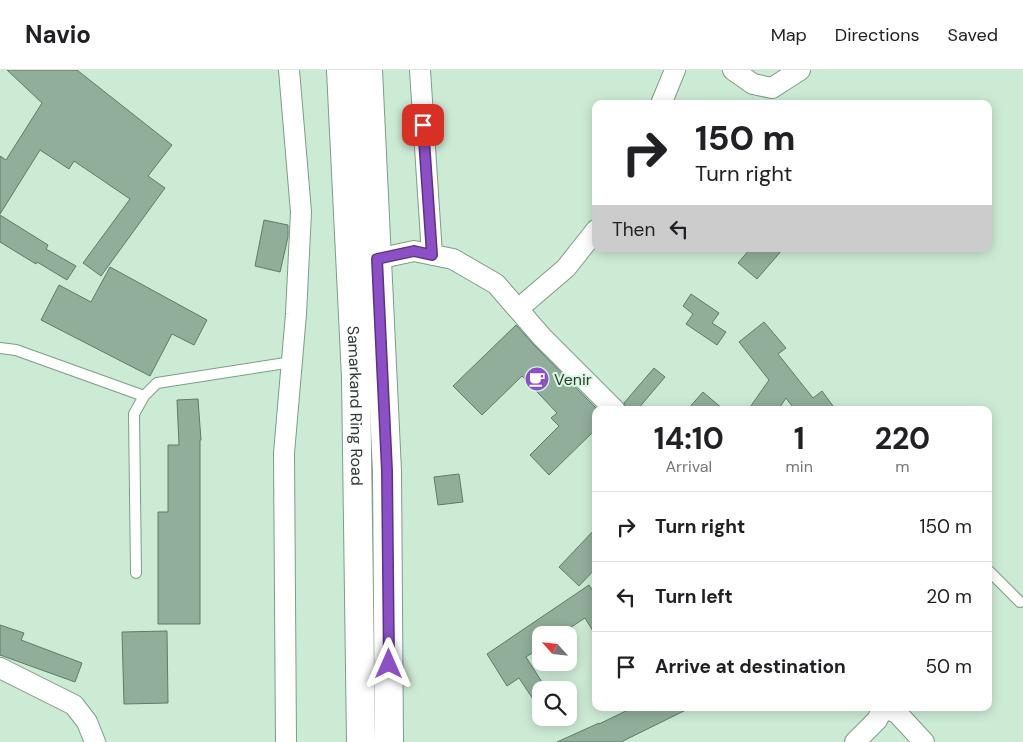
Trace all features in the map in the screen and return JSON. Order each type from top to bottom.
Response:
[{"type":"highway","name":"Samarkand Ring Road","points":[[340,70],[356,377],[360,742]]},
{"type":"highway","name":"Samarkand Ring Road","points":[[368,70],[387,471],[389,742]]},
{"type":"street","points":[[286,742],[284,453],[296,314],[302,212],[289,70]]},
{"type":"street","points":[[420,70],[432,255]]},
{"type":"street","points":[[663,100],[674,70]]},
{"type":"street","points":[[734,70],[753,84],[772,88],[800,70]]},
{"type":"street","points":[[518,309],[566,268],[592,235]]},
{"type":"street","points":[[377,259],[414,251],[453,259],[496,284],[542,337],[611,406]]},
{"type":"street","points":[[0,668],[74,705],[87,722],[95,742]]},
{"type":"street","points":[[855,742],[877,720],[882,711]]},
{"type":"street","points":[[892,711],[897,713],[924,742]]},
{"type":"lane","points":[[0,348],[16,350],[144,396]]},
{"type":"lane","points":[[136,573],[134,414],[144,396],[157,383],[292,362]]},
{"type":"lane","points":[[992,575],[1020,602]]},
{"type":"building","points":[[7,70],[77,70],[172,145],[148,176],[165,188],[101,276],[83,263],[130,199],[74,161],[69,169],[40,150],[0,214],[0,156],[6,160],[42,103]]},
{"type":"building","points":[[0,215],[48,245],[46,249],[76,266],[67,280],[0,242]]},
{"type":"building","points":[[264,220],[288,225],[288,237],[280,272],[255,266]]},
{"type":"building","points":[[747,252],[780,252],[757,279],[738,263]]},
{"type":"building","points":[[110,267],[207,320],[194,345],[172,334],[150,376],[41,320],[59,285],[91,302]]},
{"type":"building","points":[[691,294],[719,313],[712,323],[726,332],[717,345],[686,324],[693,314],[683,306]]},
{"type":"building","points":[[764,322],[786,348],[778,354],[813,398],[822,391],[833,406],[792,406],[786,398],[781,406],[751,406],[769,380],[739,342]]},
{"type":"building","points":[[516,325],[594,406],[592,406],[592,433],[549,475],[530,455],[559,426],[551,418],[557,413],[522,376],[482,415],[453,386]]},
{"type":"building","points":[[654,368],[665,377],[640,406],[625,406],[624,403]]},
{"type":"building","points":[[703,392],[719,406],[691,406]]},
{"type":"building","points":[[198,399],[201,440],[200,624],[158,624],[158,512],[168,512],[168,445],[179,445],[177,400]]},
{"type":"building","points":[[459,474],[463,502],[438,505],[434,477]]},
{"type":"building","points":[[592,532],[592,572],[579,586],[559,567]]},
{"type":"building","points":[[589,585],[592,590],[592,629],[585,618],[573,626],[532,626],[532,653],[526,657],[532,666],[532,671],[535,671],[541,681],[532,681],[532,698],[519,678],[507,686],[487,654]]},
{"type":"building","points":[[0,625],[24,633],[21,640],[82,663],[75,682],[0,655]]},
{"type":"building","points":[[167,631],[168,703],[124,704],[122,632]]},
{"type":"building","points":[[626,711],[684,711],[621,742],[557,742]]},
{"type":"place","name":"Venir","points":[[537,379]]},
{"type":"route","points":[[389,664],[387,471],[377,259],[414,251],[432,255],[423,125]]}]
